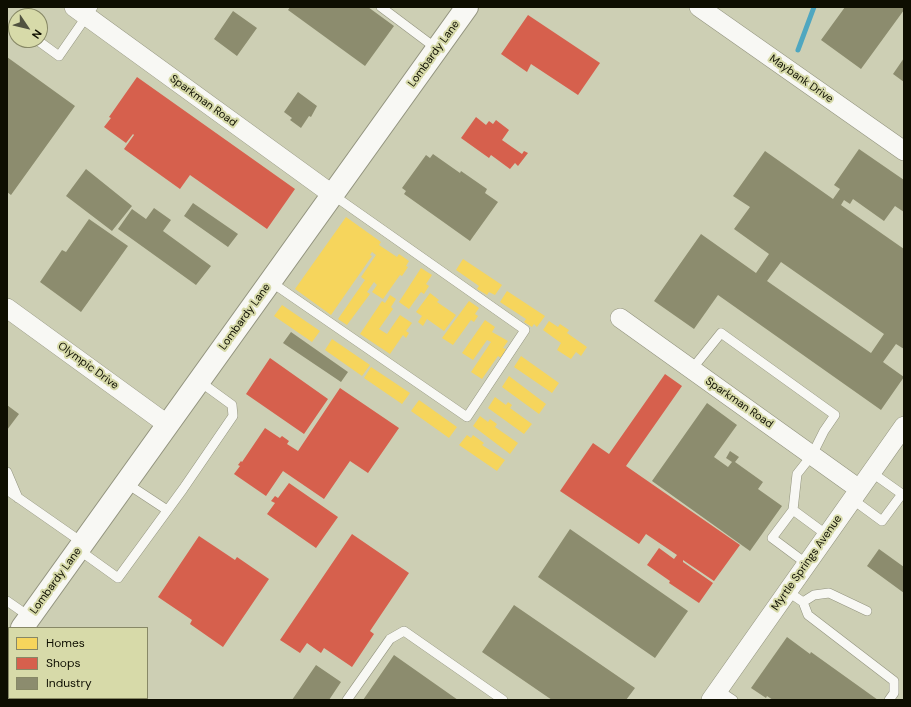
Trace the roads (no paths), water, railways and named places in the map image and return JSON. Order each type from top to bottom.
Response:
[{"type":"main road","name":"Lombardy Lane","points":[[26,623],[467,7]]},
{"type":"street","name":"Maybank Drive","points":[[698,7],[904,151]]},
{"type":"street","name":"Sparkman Road","points":[[84,10],[333,195]]},
{"type":"street","name":"Olympic Drive","points":[[7,308],[168,425]]},
{"type":"street","name":"Sparkman Road","points":[[620,318],[812,455],[856,494]]},
{"type":"street","name":"Myrtle Springs Avenue","points":[[721,697],[787,591],[904,426]]},
{"type":"lane","points":[[381,7],[437,49]]},
{"type":"lane","points":[[48,48],[59,56],[84,10]]},
{"type":"lane","points":[[271,282],[467,417],[525,330],[333,195]]},
{"type":"lane","points":[[692,369],[721,332],[835,415],[824,431],[812,455],[797,474],[793,510],[772,538],[807,564]]},
{"type":"lane","points":[[7,490],[81,546],[118,578],[233,416],[232,405],[199,381]]},
{"type":"lane","points":[[7,472],[18,498]]},
{"type":"lane","points":[[856,494],[882,521],[902,494],[871,472]]},
{"type":"lane","points":[[126,483],[167,510]]},
{"type":"lane","points":[[7,484],[18,498]]},
{"type":"lane","points":[[7,494],[18,498]]},
{"type":"lane","points":[[793,510],[827,535]]},
{"type":"lane","points":[[787,591],[803,602],[808,616],[894,681],[894,693],[889,700]]},
{"type":"lane","points":[[803,602],[814,595],[829,594],[867,611]]},
{"type":"lane","points":[[7,601],[26,623]]},
{"type":"lane","points":[[347,700],[390,639],[404,631],[502,700]]},
{"type":"waterway","points":[[798,50],[814,7]]}]
